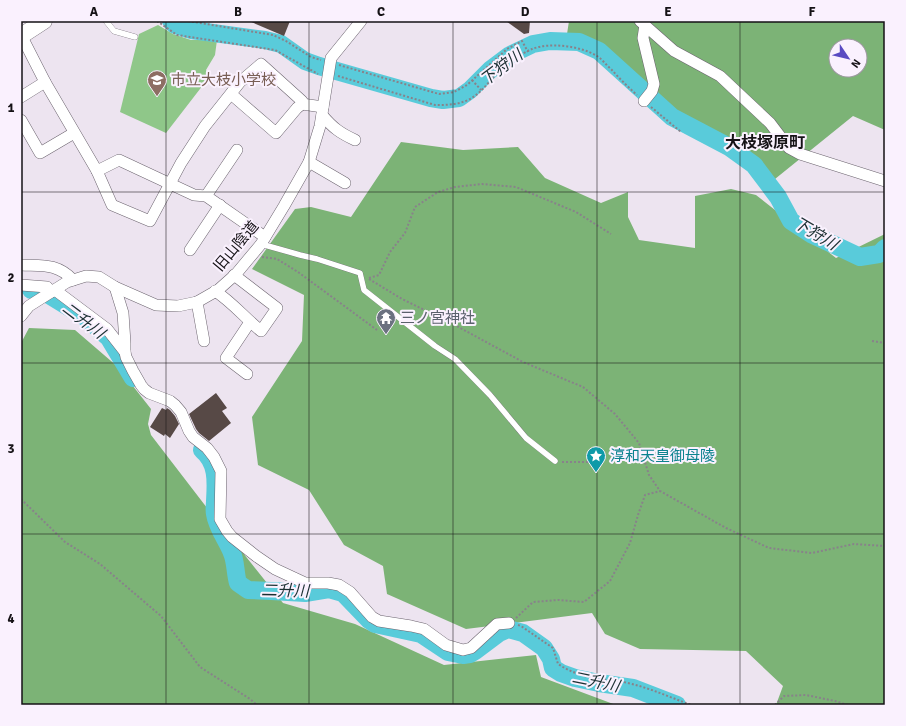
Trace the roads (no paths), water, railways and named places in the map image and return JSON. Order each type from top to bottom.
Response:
[{"type":"main road","points":[[21,35],[44,21]]},
{"type":"street","name":"旧山陰道","points":[[21,316],[29,306],[67,282],[86,276],[99,277],[115,288],[156,305],[178,306],[197,302],[215,291],[234,275],[263,240],[308,162],[320,126],[331,58],[361,21]]},
{"type":"street","points":[[642,23],[643,38],[654,84],[652,91],[645,101]]},
{"type":"street","points":[[642,23],[674,51],[720,76],[770,123],[789,148],[800,154],[885,181]]},
{"type":"street","points":[[21,35],[45,82],[97,171],[112,205],[150,221],[181,163],[205,126],[240,82],[261,64],[302,101],[302,104],[323,111],[331,126],[345,136],[355,140]]},
{"type":"street","points":[[21,97],[45,82]]},
{"type":"street","points":[[231,94],[276,133],[302,104]]},
{"type":"street","points":[[21,120],[40,152],[74,133]]},
{"type":"street","points":[[206,196],[237,150]]},
{"type":"street","points":[[97,171],[119,160],[194,195],[206,196],[220,205],[263,240]]},
{"type":"street","points":[[308,162],[345,184]]},
{"type":"street","points":[[190,250],[220,205]]},
{"type":"street","points":[[21,265],[49,266],[57,268],[73,280]]},
{"type":"street","points":[[215,291],[223,296],[261,331],[277,308],[234,275]]},
{"type":"street","points":[[21,285],[47,287],[108,329],[125,352],[144,389],[149,393],[170,402],[181,412],[193,437],[207,448],[214,457],[221,471],[220,519],[232,537],[256,556],[275,569],[305,584],[328,583],[339,585],[350,592],[372,617],[379,621],[424,629],[446,645],[463,650],[471,648],[497,624],[509,623]]},
{"type":"street","points":[[115,288],[123,313],[125,352]]},
{"type":"street","points":[[197,302],[204,341]]},
{"type":"street","points":[[247,374],[226,358],[250,322]]},
{"type":"lane","points":[[106,21],[114,31],[135,37]]},
{"type":"lane","points":[[263,240],[300,255],[360,273],[364,290],[435,346],[455,359],[490,395],[526,438],[555,461]]},
{"type":"waterway","name":"下狩川","points":[[171,21],[175,25],[191,30],[265,40],[281,44],[305,61],[319,66],[431,98],[443,100],[459,98],[470,90],[490,70],[510,55],[533,44],[550,41],[579,42],[599,51],[672,117],[729,147],[754,165],[778,197],[791,221],[811,234],[860,257],[879,254],[885,248]]},
{"type":"waterway","name":"二升川","points":[[31,290],[41,290],[85,317],[109,338],[133,378]]},
{"type":"waterway","name":"二升川","points":[[202,450],[211,461],[215,474],[216,519],[233,556],[238,583],[248,590],[305,593],[329,589],[343,593],[369,620],[375,624],[421,634],[448,652],[463,655],[470,654],[499,633],[508,629],[523,633],[544,648],[551,659],[553,668],[561,673],[575,678],[633,688],[677,705]]},
{"type":"place","name":"市立大枝小学校","points":[[157,97]]},
{"type":"place","name":"三ノ宮神社","points":[[386,335]]},
{"type":"place","name":"淳和天皇御母陵","points":[[596,473]]},
{"type":"district","name":"大枝塚原町","points":[[765,142]]}]
